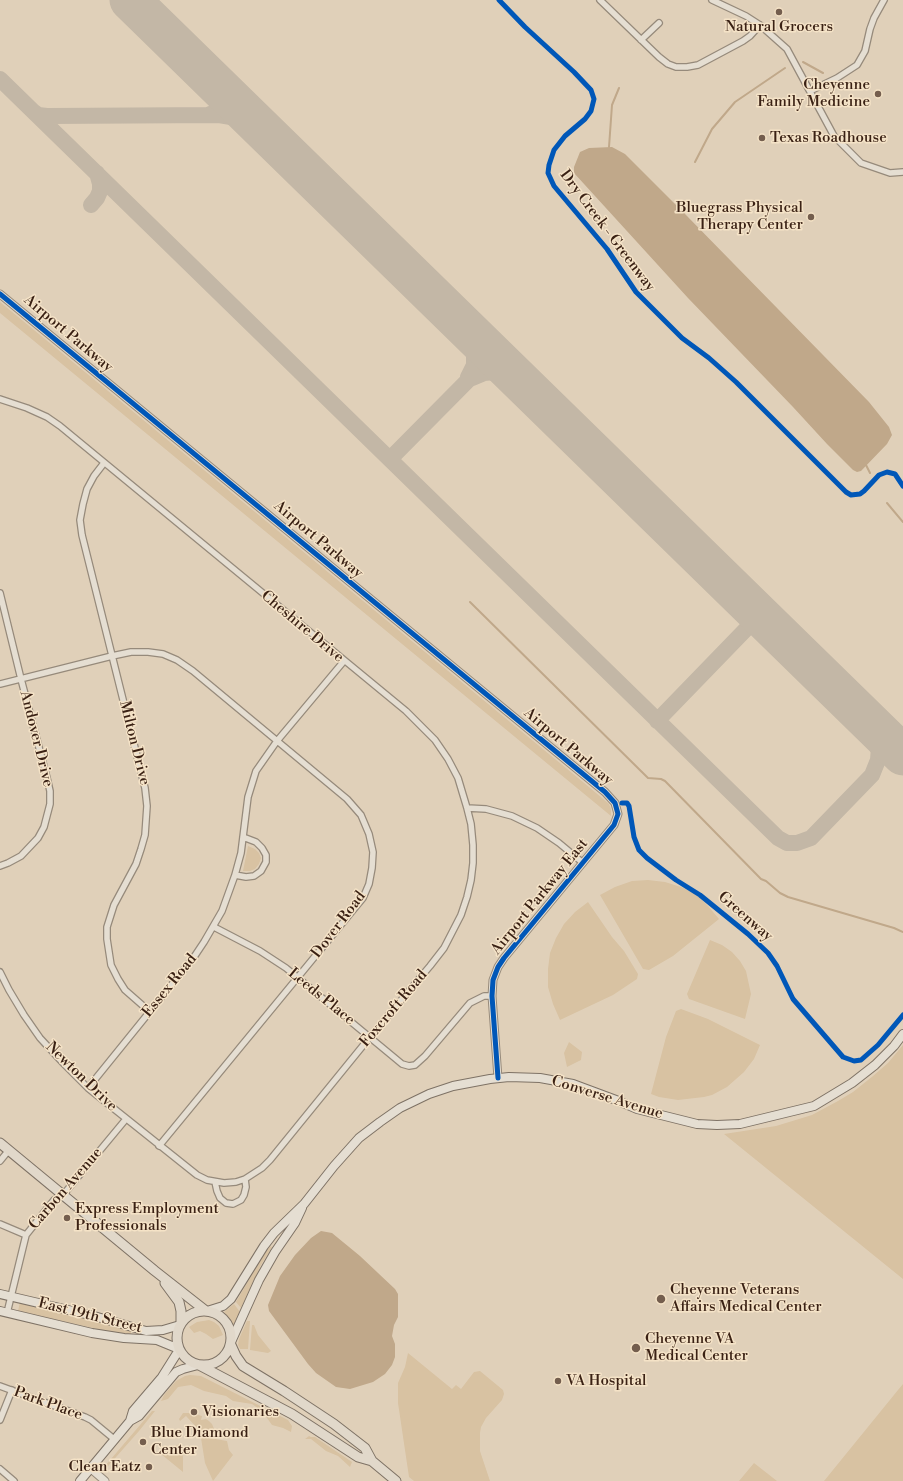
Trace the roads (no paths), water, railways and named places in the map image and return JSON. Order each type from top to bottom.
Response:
[{"type":"main road","name":"Converse Avenue","points":[[206,1311],[223,1306],[231,1299],[264,1246],[274,1233],[304,1204],[334,1166],[359,1138],[400,1108],[429,1094],[453,1086],[498,1078],[526,1077],[550,1079],[573,1084],[637,1109],[697,1124],[740,1124],[814,1106],[852,1083],[875,1066],[903,1034]]},
{"type":"main road","points":[[0,1143],[155,1271],[206,1311],[217,1314],[226,1322],[231,1332],[231,1344],[222,1360],[211,1365],[198,1365],[176,1372],[139,1416],[130,1421],[80,1481]]},
{"type":"main road","name":"Converse Avenue","points":[[231,1344],[259,1280],[275,1252],[295,1223],[304,1204]]},
{"type":"main road","points":[[155,1271],[179,1302],[181,1324],[177,1337],[179,1350],[187,1360],[292,1414],[358,1457],[372,1461]]},
{"type":"main road","name":"East 19th Street","points":[[0,1294],[94,1316],[146,1331],[163,1330],[181,1324]]},
{"type":"main road","points":[[181,1324],[192,1314],[206,1311]]},
{"type":"main road","name":"East 19th Street","points":[[4,1312],[92,1333],[124,1338],[157,1340],[179,1350]]},
{"type":"main road","points":[[231,1344],[243,1366],[284,1390],[334,1424],[364,1448],[372,1461],[396,1481]]},
{"type":"main road","points":[[130,1421],[133,1411],[162,1377],[179,1350]]},
{"type":"street","points":[[600,0],[659,57],[668,64],[676,67],[698,65],[743,41],[760,26]]},
{"type":"street","points":[[712,0],[720,2],[746,16],[787,49],[834,136],[861,163],[890,174],[903,172]]},
{"type":"street","points":[[810,91],[837,78],[857,65],[865,51],[874,18],[884,1],[890,0]]},
{"type":"street","points":[[641,40],[659,23]]},
{"type":"street","name":"Airport Parkway","points":[[0,294],[605,792],[614,801],[618,808]]},
{"type":"street","name":"Cheshire Drive","points":[[0,399],[27,408],[47,417],[60,426],[406,711],[435,740],[448,759],[458,778],[467,808]]},
{"type":"street","name":"Milton Drive","points":[[104,463],[94,476],[87,489],[80,520],[82,535],[145,788],[147,806],[145,835],[141,849],[136,864],[114,904],[107,928],[106,940],[111,964],[118,979],[126,990],[149,1011]]},
{"type":"street","name":"Andover Drive","points":[[0,593],[47,778],[50,804],[44,827],[38,838],[21,856],[0,866]]},
{"type":"street","name":"Dover Road","points":[[0,684],[131,652],[163,654],[177,660],[193,671],[347,799],[361,815],[369,834],[373,852],[372,868],[369,884],[363,898],[159,1146]]},
{"type":"street","name":"Essex Road","points":[[88,1088],[194,957],[214,927],[222,911],[235,875],[243,837],[248,797],[256,771],[277,741],[344,661]]},
{"type":"street","points":[[467,808],[486,809],[512,816],[537,828],[582,863]]},
{"type":"street","name":"Foxcroft Road","points":[[126,1119],[197,1175],[207,1180],[215,1182],[236,1182],[245,1179],[262,1168],[439,954],[453,932],[467,897],[473,863],[471,824],[467,808]]},
{"type":"street","name":"Airport Parkway East","points":[[498,1078],[492,996],[493,980],[498,967],[614,825],[618,818],[618,808]]},
{"type":"street","points":[[235,875],[246,877],[254,876],[261,871],[266,862],[266,855],[262,848],[256,842],[243,837]]},
{"type":"street","name":"Leeds Place","points":[[214,927],[260,951],[298,978],[402,1064],[408,1066],[414,1065],[425,1056],[470,1003],[484,996],[492,996]]},
{"type":"street","name":"Newton Drive","points":[[0,972],[24,1015],[40,1038],[88,1088],[126,1119]]},
{"type":"street","name":"Carbon Avenue","points":[[4,1312],[11,1296],[26,1235],[54,1200],[63,1195],[126,1119]]},
{"type":"street","points":[[0,1161],[9,1150]]},
{"type":"street","points":[[215,1182],[220,1198],[226,1203],[234,1204],[244,1195],[246,1188],[245,1179]]},
{"type":"street","points":[[0,1224],[26,1235]]},
{"type":"street","name":"Park Place","points":[[0,1386],[85,1416],[114,1440]]},
{"type":"street","points":[[0,1420],[12,1390]]},
{"type":"street","points":[[90,1468],[105,1481]]},
{"type":"street","points":[[0,1469],[14,1481]]},
{"type":"waterway","points":[[803,62],[823,73]]},
{"type":"waterway","points":[[695,162],[712,129],[735,102],[785,68]]},
{"type":"waterway","points":[[609,147],[612,105],[619,88]]},
{"type":"waterway","points":[[866,465],[870,473]]},
{"type":"waterway","points":[[887,503],[903,522]]},
{"type":"waterway","points":[[470,602],[648,778],[661,779],[665,781],[761,879],[788,897],[894,928],[903,932]]},
{"type":"place","name":"Natural Grocers","points":[[779,12]]},
{"type":"place","name":"Cheyenne Family Medicine","points":[[878,94]]},
{"type":"place","name":"Texas Roadhouse","points":[[762,138]]},
{"type":"place","name":"Bluegrass Physical Therapy Center","points":[[811,217]]},
{"type":"place","name":"Express Employment Professionals","points":[[67,1218]]},
{"type":"place","name":"Cheyenne Veterans Affairs Medical Center","points":[[661,1299]]},
{"type":"place","name":"Cheyenne VA Medical Center","points":[[636,1348]]},
{"type":"place","name":"VA Hospital","points":[[558,1381]]},
{"type":"place","name":"Visionaries","points":[[194,1412]]},
{"type":"place","name":"Blue Diamond Center","points":[[143,1442]]},
{"type":"place","name":"Clean Eatz","points":[[149,1467]]}]
